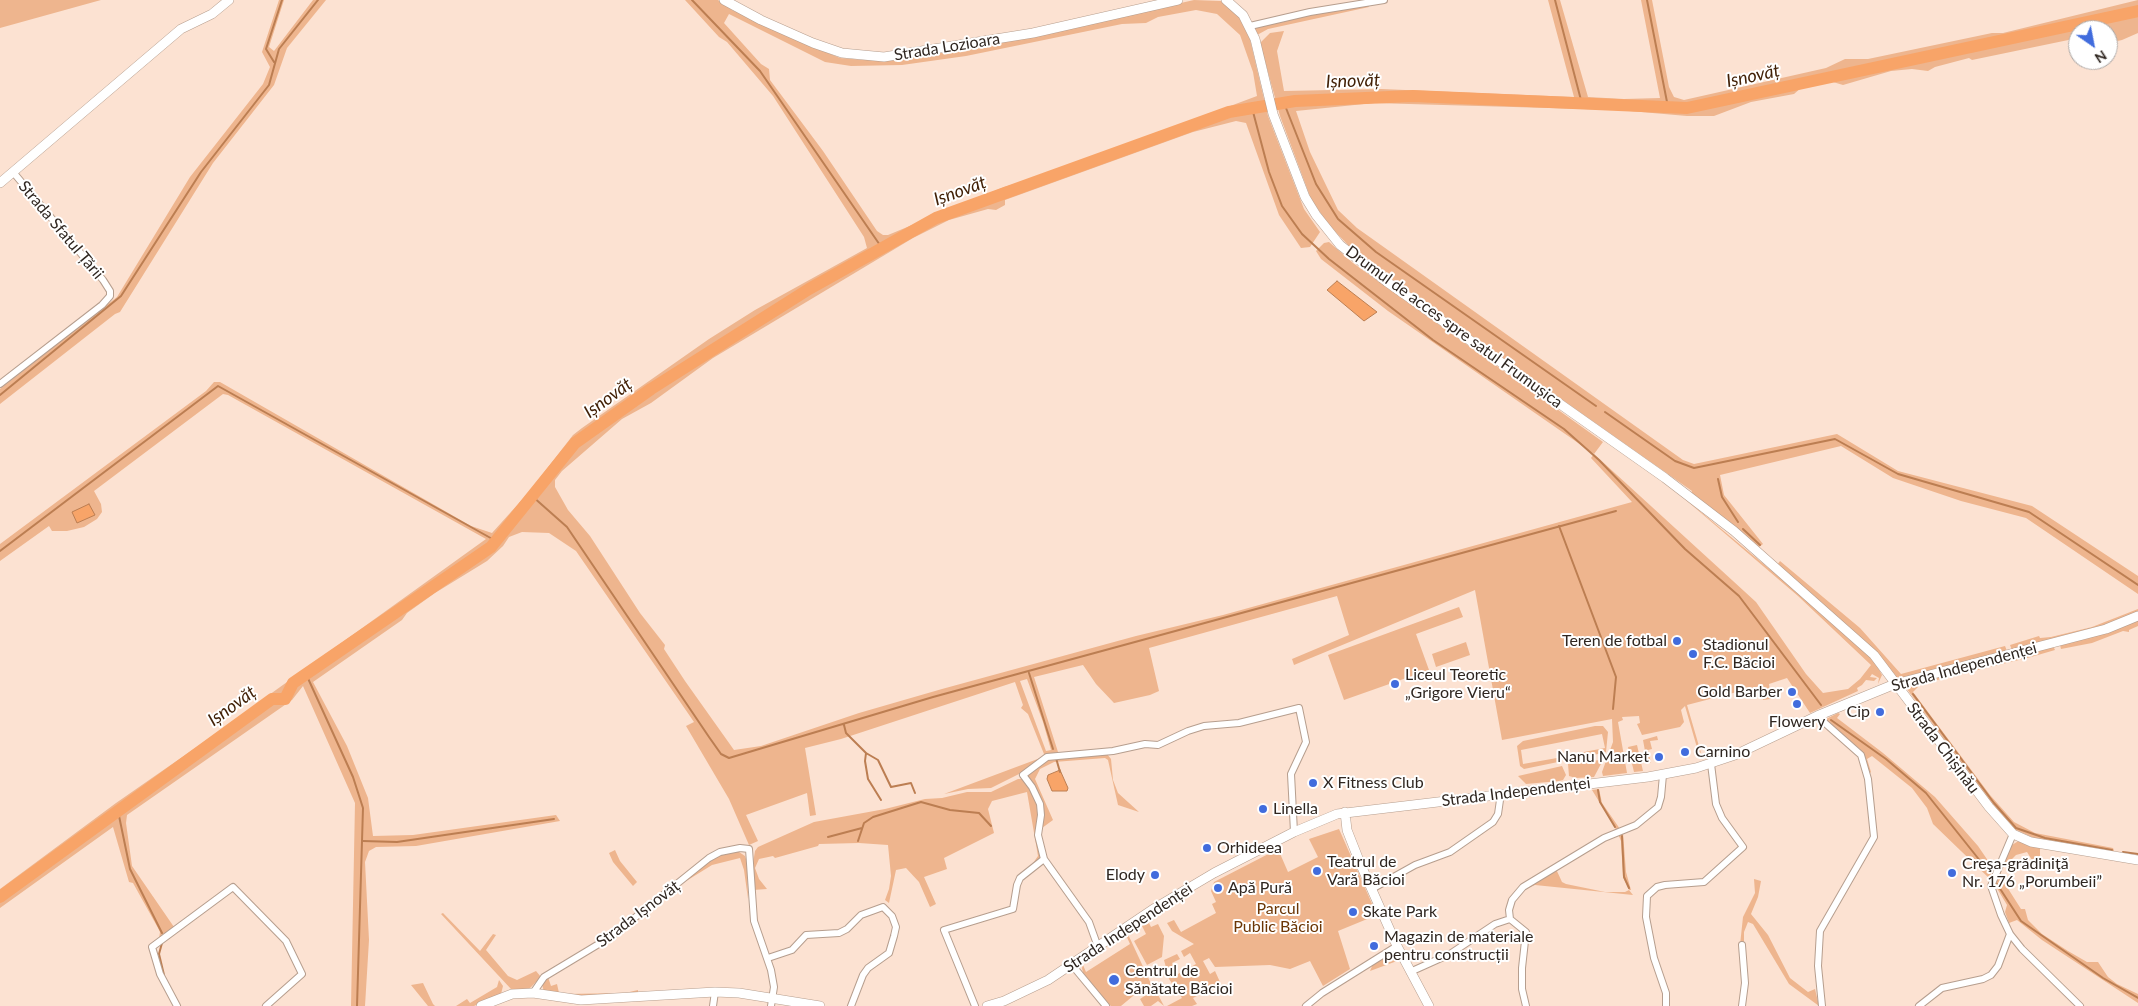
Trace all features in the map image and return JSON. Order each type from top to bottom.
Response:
[{"type":"street","name":"Strada Sfatul Țării","points":[[0,183],[181,29],[212,14],[229,0]]},
{"type":"street","name":"Strada Lozioara","points":[[724,0],[761,20],[813,44],[842,53],[884,57],[1033,33],[1178,0]]},
{"type":"street","points":[[1226,0],[1236,7],[1250,26],[1310,12],[1384,0]]},
{"type":"street","name":"Drumul de acces spre satul Frumușica","points":[[1250,26],[1255,39],[1273,114],[1305,197],[1316,216],[1340,244],[1380,277],[1665,478]]},
{"type":"street","name":"Strada Sfatul Țării","points":[[0,384],[102,305],[110,296],[110,290],[103,280],[13,172]]},
{"type":"street","name":"Strada Chișinău","points":[[1665,478],[1734,531],[1874,656],[1989,807],[2013,834],[2031,842],[2138,860]]},
{"type":"street","name":"Strada Independenței","points":[[987,1006],[1024,992],[1072,965],[1155,908],[1211,874],[1294,832],[1345,812],[1662,774],[1711,764],[1817,716],[1894,684],[2106,629],[2138,616]]},
{"type":"street","points":[[1098,947],[1089,922],[1044,859],[1038,835],[1041,815],[1040,804],[1032,787],[1022,774],[1047,757],[1113,751],[1145,744],[1158,745],[1204,726],[1239,723],[1299,708],[1306,742],[1291,774],[1294,832]]},
{"type":"street","points":[[1817,716],[1861,755],[1868,779],[1874,837],[1820,931],[1818,966],[1822,1006]]},
{"type":"street","points":[[1666,1006],[1666,994],[1654,958],[1646,917],[1647,896],[1657,887],[1704,882],[1743,847],[1722,818],[1716,804],[1711,764]]},
{"type":"street","points":[[1526,1006],[1522,989],[1522,968],[1526,932],[1510,919],[1509,910],[1512,900],[1523,887],[1604,838],[1636,825],[1658,807],[1661,797],[1662,774]]},
{"type":"street","points":[[1372,889],[1415,865],[1450,852],[1493,822],[1498,814],[1501,793]]},
{"type":"street","points":[[1345,812],[1347,830],[1372,889],[1397,946],[1429,1006]]},
{"type":"street","points":[[2013,834],[1991,891],[2010,934],[2080,1006]]},
{"type":"street","name":"Strada Ișnovăț","points":[[533,993],[544,977],[612,936],[709,858],[732,848],[749,849],[754,921],[768,958]]},
{"type":"street","points":[[975,1006],[944,930],[1013,909],[1020,878],[1044,859]]},
{"type":"street","points":[[174,1005],[160,974],[152,947],[234,887],[286,941],[302,974],[266,1006]]},
{"type":"street","points":[[773,1002],[768,958],[792,950],[806,935],[839,933],[847,929],[860,915],[883,906],[892,916],[896,926],[889,953],[868,968],[863,975],[852,1006]]},
{"type":"street","points":[[1410,972],[1450,954],[1488,928],[1510,919]]},
{"type":"street","points":[[1919,1006],[1942,988],[1983,979],[1990,975],[1998,966],[2010,934]]},
{"type":"street","points":[[1742,945],[1745,983],[1742,1006]]},
{"type":"street","points":[[1306,1006],[1322,992],[1397,946]]},
{"type":"street","points":[[1072,965],[1106,1006]]},
{"type":"street","points":[[713,1006],[715,992]]},
{"type":"street","points":[[481,1006],[512,994],[533,993],[580,1000],[715,992],[773,1002],[820,1006]]},
{"type":"green space","points":[[0,0],[101,0],[0,28]]},
{"type":"green space","points":[[279,0],[284,0],[269,47],[274,51],[313,0],[326,0],[287,48],[274,85],[213,163],[120,312],[0,404],[0,389],[117,297],[190,177],[263,84],[270,67],[262,52]]},
{"type":"green space","points":[[685,0],[718,0],[732,10],[840,58],[864,60],[919,57],[1036,36],[1194,0],[1221,1],[1241,18],[1248,31],[1268,116],[1304,209],[1320,232],[1310,247],[1301,248],[1279,215],[1246,123],[1236,121],[1193,132],[1005,200],[1005,205],[996,210],[988,209],[949,220],[913,238],[713,358],[651,403],[622,419],[562,471],[555,480],[555,487],[568,510],[590,536],[640,613],[665,645],[664,649],[685,681],[734,750],[761,746],[859,713],[942,689],[1136,636],[1223,615],[1632,502],[1591,458],[1594,454],[1756,602],[1806,674],[1823,693],[1848,689],[1860,679],[1871,665],[1798,596],[1666,483],[1831,620],[1875,662],[1882,675],[1878,684],[1879,678],[1872,674],[1870,677],[1877,678],[1874,681],[1866,680],[1857,688],[1858,691],[1810,713],[1787,678],[1769,684],[1771,699],[1763,700],[1760,686],[1687,705],[1701,753],[1698,751],[1685,706],[1681,710],[1684,722],[1680,727],[1642,735],[1637,724],[1640,723],[1639,716],[1622,717],[1623,720],[1618,722],[1627,773],[1603,776],[1602,772],[1613,742],[1612,719],[1502,740],[1475,590],[1294,665],[1292,659],[1349,635],[1337,596],[1149,648],[1159,691],[1150,695],[1114,703],[1096,684],[1083,665],[1034,677],[1058,752],[1043,757],[1044,754],[1028,714],[1021,708],[1023,705],[1015,682],[841,739],[805,748],[816,815],[810,816],[807,793],[746,815],[758,841],[749,845],[729,799],[686,726],[694,722],[576,551],[549,533],[522,532],[509,537],[503,546],[487,561],[435,593],[407,613],[402,620],[313,682],[347,746],[368,798],[373,836],[413,835],[556,815],[560,821],[416,846],[376,847],[369,851],[365,862],[369,940],[365,1006],[351,1006],[355,803],[303,686],[292,700],[127,815],[126,823],[132,866],[174,927],[159,939],[160,932],[158,928],[133,883],[129,882],[113,827],[0,908],[0,889],[116,803],[486,539],[228,395],[223,394],[94,491],[101,504],[102,512],[97,519],[84,527],[67,531],[52,531],[49,526],[0,561],[0,544],[206,391],[214,382],[220,382],[471,526],[492,533],[528,493],[573,435],[582,428],[709,339],[755,310],[867,248],[864,237],[773,96],[727,42],[719,37]],"holes":[[[1196,10],[1217,14],[1240,35],[1253,72],[1257,96],[1043,176],[1004,187],[888,235],[883,235],[877,231],[823,151],[770,80],[769,69],[761,64],[724,23],[729,14],[825,62],[851,66],[902,65],[966,56],[1122,24],[1146,23],[1158,17]],[[1027,679],[1043,722],[1051,750],[1046,751],[1020,681]]]},
{"type":"green space","points":[[1548,0],[1560,0],[1588,97],[1624,99],[1660,98],[1641,0],[1652,0],[1669,87],[1674,97],[1684,100],[1826,68],[1845,59],[1868,59],[1992,33],[2003,33],[2138,0],[2138,33],[2122,40],[2118,41],[2118,20],[2068,20],[2068,40],[1972,60],[1969,58],[1935,67],[1928,71],[1912,69],[1891,71],[1843,85],[1833,82],[1802,87],[1794,94],[1751,102],[1714,116],[1687,116],[1618,110],[1374,103],[1296,111],[1310,152],[1338,210],[1357,228],[1683,460],[1694,464],[1837,434],[1898,471],[2032,506],[2138,576],[2138,594],[2026,518],[1961,501],[1893,478],[1841,446],[1720,475],[1724,495],[1763,544],[1759,547],[1691,493],[1692,491],[1362,258],[1348,245],[1328,224],[1311,199],[1280,116],[1260,43],[1270,33],[1284,31],[1277,51],[1284,91],[1381,89],[1574,97]]},
{"type":"green space","points":[[1368,5],[1369,7],[1268,29],[1257,35],[1255,28],[1309,14]]},
{"type":"green space","points":[[1329,242],[1353,263],[1603,442],[1594,454],[1388,311],[1321,259],[1316,251],[1324,243]]},
{"type":"green space","points":[[1780,561],[1860,628],[1901,674],[2005,646],[2007,651],[1898,679],[1872,649],[1777,565]]},
{"type":"green space","points":[[1459,607],[1463,617],[1416,634],[1429,670],[1344,700],[1328,655]]},
{"type":"green space","points":[[2138,609],[2138,612],[2098,628],[2012,650],[2010,645],[2039,636],[2040,638],[2051,637],[2092,627]]},
{"type":"green space","points":[[2138,619],[2138,626],[2129,630],[2129,632],[2123,631],[2092,643],[2061,649],[2060,645]]},
{"type":"green space","points":[[1466,642],[1470,655],[1436,667],[1432,654]]},
{"type":"green space","points":[[2053,646],[2055,650],[2031,657],[1921,684],[1913,692],[1990,795],[2014,822],[2035,833],[2113,848],[2115,853],[2036,839],[2012,828],[1994,807],[1904,685]]},
{"type":"green space","points":[[1838,713],[1840,714],[1837,718],[1883,753],[1935,797],[1978,846],[1995,871],[1990,879],[1933,824],[1927,808],[1912,788],[1872,756],[1867,759],[1870,773],[1860,749],[1824,720]]},
{"type":"green space","points":[[1603,726],[1608,732],[1606,752],[1569,761],[1568,755],[1605,748],[1602,734],[1521,750],[1523,764],[1557,758],[1558,762],[1524,769],[1520,766],[1517,746],[1523,741]]},
{"type":"green space","points":[[1657,736],[1658,740],[1650,741],[1652,749],[1648,750],[1651,763],[1647,762],[1643,740]]},
{"type":"green space","points":[[1637,745],[1643,771],[1634,772],[1628,747]]},
{"type":"green space","points":[[1107,754],[1111,759],[1113,780],[1118,793],[1139,812],[1118,805],[1108,760],[1105,758],[1054,762],[1040,769],[1035,779],[1053,820],[1042,828],[1043,815],[1027,775],[1047,759]]},
{"type":"green space","points":[[1043,757],[1019,774],[991,788],[968,789],[944,794]]},
{"type":"green space","points":[[1600,760],[1602,762],[1594,777],[1576,778],[1569,776],[1568,764]]},
{"type":"green space","points":[[1562,766],[1566,775],[1563,780],[1559,781],[1526,784],[1518,776]]},
{"type":"green space","points":[[1018,779],[1023,779],[1031,788],[1038,804],[1041,858],[1031,866],[1038,856],[1027,792],[992,801],[988,809],[994,833],[944,858],[947,869],[924,877],[936,904],[930,907],[919,882],[906,868],[896,870],[889,903],[885,900],[891,876],[888,845],[859,843],[819,844],[818,846],[775,858],[773,856],[759,859],[755,868],[759,879],[767,889],[753,890],[752,869],[755,851],[758,847],[814,822],[885,809],[925,799],[942,798],[967,792],[991,792]]},
{"type":"green space","points":[[1599,789],[1602,803],[1620,829],[1617,831],[1592,790]]},
{"type":"green space","name":"Parcul Public Băcioi","points":[[1339,829],[1377,915],[1338,931],[1350,969],[1323,986],[1310,961],[1290,969],[1270,965],[1215,967],[1209,958],[1203,961],[1210,974],[1215,971],[1220,982],[1209,989],[1204,981],[1194,986],[1199,995],[1193,998],[1197,1004],[1192,1006],[1167,1006],[1182,998],[1169,979],[1164,960],[1177,954],[1180,959],[1172,963],[1178,974],[1196,964],[1190,953],[1184,957],[1181,951],[1194,944],[1172,931],[1167,923],[1174,920],[1181,932],[1216,913],[1212,904],[1216,902],[1211,891],[1214,882],[1278,849],[1288,872],[1318,857],[1309,839]]},
{"type":"green space","points":[[1623,833],[1626,872],[1631,890],[1629,890],[1623,877],[1621,841],[1618,834]]},
{"type":"green space","points":[[2020,840],[2040,848],[2040,856],[2032,860],[2027,852],[2016,855],[2002,869],[2000,876],[2021,909],[2025,909],[2028,920],[2042,934],[2068,951],[2087,962],[2098,962],[2108,977],[2117,984],[2138,994],[2138,1003],[2042,940],[2017,920],[2009,923],[2005,912],[2007,905],[1995,885],[2012,845]]},
{"type":"green space","points":[[615,850],[620,861],[637,882],[633,886],[613,862],[609,853]]},
{"type":"green space","points":[[736,850],[745,856],[747,862],[748,899],[744,870],[740,858],[712,865],[683,883],[706,862],[718,855]]},
{"type":"green space","points":[[1556,869],[1562,882],[1566,884],[1605,892],[1625,892],[1629,890],[1633,895],[1535,885],[1526,889],[1532,883]]},
{"type":"green space","points":[[1754,879],[1761,881],[1758,897],[1751,914],[1768,935],[1790,978],[1808,992],[1815,989],[1819,1006],[1789,984],[1753,924],[1748,922],[1744,932],[1744,945],[1740,945],[1743,917],[1755,893]]},
{"type":"green space","points":[[443,913],[480,951],[493,934],[496,935],[486,950],[508,976],[517,980],[536,971],[541,977],[528,990],[511,989],[441,914]]},
{"type":"green space","points":[[1149,923],[1151,927],[1158,924],[1164,936],[1162,957],[1147,965],[1134,941],[1146,934],[1142,926]]},
{"type":"green space","points":[[1127,932],[1152,986],[1139,991],[1121,1006],[1111,1006],[1100,996],[1083,973],[1082,968],[1083,965],[1086,972],[1130,944],[1125,933]]},
{"type":"green space","points":[[1392,951],[1397,961],[1370,971],[1373,964]]},
{"type":"green space","points":[[548,977],[551,986],[557,984],[559,993],[625,993],[638,990],[638,993],[578,996],[544,992],[542,984]]},
{"type":"green space","points":[[499,980],[503,986],[501,994],[474,1006],[456,1006],[467,999],[470,1003],[497,987]]},
{"type":"green space","points":[[423,983],[435,1006],[428,1006],[411,985]]},
{"type":"green space","points":[[1155,989],[1164,1006],[1158,1001],[1151,1006],[1144,1006],[1140,999]]},
{"type":"shaded area","points":[[1337,281],[1377,312],[1364,321],[1327,290]]},
{"type":"shaded area","points":[[89,504],[95,515],[77,523],[72,512]]},
{"type":"shaded area","points":[[1060,770],[1068,788],[1067,791],[1052,791],[1047,779],[1048,775]]},
{"type":"waterway","points":[[274,62],[266,49],[282,0]]},
{"type":"waterway","points":[[0,395],[121,296],[201,172],[269,85],[279,49],[318,0]]},
{"type":"waterway","points":[[692,0],[760,71],[882,248]]},
{"type":"waterway","points":[[1555,0],[1582,104]]},
{"type":"waterway","points":[[1647,0],[1668,107]]},
{"type":"waterway","name":"Ișnovăț","points":[[0,897],[272,699],[285,699],[293,683],[491,547],[575,443],[651,389],[809,289],[936,218],[1229,112],[1295,101],[1413,96],[1687,108],[2138,11]]},
{"type":"waterway","points":[[1284,103],[1316,184],[1338,219],[1376,252],[1596,406]]},
{"type":"waterway","points":[[1252,108],[1269,172],[1282,206],[1302,234],[1329,259],[1433,340],[1564,429],[1599,460],[1685,549],[1739,596],[1821,705]]},
{"type":"waterway","points":[[0,551],[218,386],[496,541]]},
{"type":"waterway","points":[[1605,412],[1675,461],[1694,468],[1835,439],[1898,474],[2029,512],[2138,585]]},
{"type":"waterway","points":[[1718,479],[1722,497],[1738,522]]},
{"type":"waterway","points":[[532,496],[567,527],[709,737],[721,754],[729,758],[933,697],[1616,511]]},
{"type":"waterway","points":[[1559,526],[1616,677],[1613,709]]},
{"type":"waterway","points":[[1743,529],[1760,545]]},
{"type":"waterway","points":[[1029,673],[1053,749]]},
{"type":"waterway","points":[[306,674],[353,777],[363,808],[357,1006]]},
{"type":"waterway","points":[[1913,694],[1994,803],[2016,828],[2045,838],[2112,850]]},
{"type":"waterway","points":[[1831,720],[1886,759],[1926,793],[1989,872]]},
{"type":"waterway","points":[[844,725],[846,733],[866,753],[878,760],[891,787],[911,783],[915,793]]},
{"type":"waterway","points":[[866,753],[865,761],[868,779],[881,800]]},
{"type":"waterway","points":[[1056,758],[1060,772]]},
{"type":"waterway","points":[[1598,790],[1600,802],[1615,827]]},
{"type":"waterway","points":[[858,841],[864,823],[873,817],[921,802],[950,810],[979,813],[991,826]]},
{"type":"waterway","points":[[118,811],[130,869],[162,933]]},
{"type":"waterway","points":[[363,841],[397,842],[554,819]]},
{"type":"waterway","points":[[828,837],[862,828]]},
{"type":"waterway","points":[[1622,836],[1624,877],[1629,888]]},
{"type":"waterway","points":[[2123,852],[2138,854]]},
{"type":"waterway","points":[[1997,884],[2021,921],[2103,978],[2138,998]]},
{"type":"waterway","points":[[162,943],[159,954],[164,975]]},
{"type":"place","name":"Teren de fotbal","points":[[1677,641]]},
{"type":"place","name":"Stadionul F.C. Băcioi","points":[[1693,654]]},
{"type":"place","name":"Liceul Teoretic „Grigore Vieru“","points":[[1395,684]]},
{"type":"place","name":"Gold Barber","points":[[1792,692]]},
{"type":"place","name":"Flowery","points":[[1797,704]]},
{"type":"place","name":"Cip","points":[[1880,712]]},
{"type":"place","name":"Carnino","points":[[1685,752]]},
{"type":"place","name":"Nanu Market","points":[[1659,757]]},
{"type":"place","name":"X Fitness Club","points":[[1313,783]]},
{"type":"place","name":"Linella","points":[[1263,809]]},
{"type":"place","name":"Orhideea","points":[[1207,848]]},
{"type":"place","name":"Teatrul de Vară Băcioi","points":[[1317,871]]},
{"type":"place","name":"Creşa-grădiniţă Nr. 176 „Porumbeii”","points":[[1952,873]]},
{"type":"place","name":"Elody","points":[[1155,875]]},
{"type":"place","name":"Apă Pură","points":[[1218,888]]},
{"type":"place","name":"Skate Park","points":[[1353,912]]},
{"type":"place","name":"Magazin de materiale pentru construcții","points":[[1374,946]]},
{"type":"place","name":"Centrul de Sănătate Băcioi","points":[[1114,980]]}]
